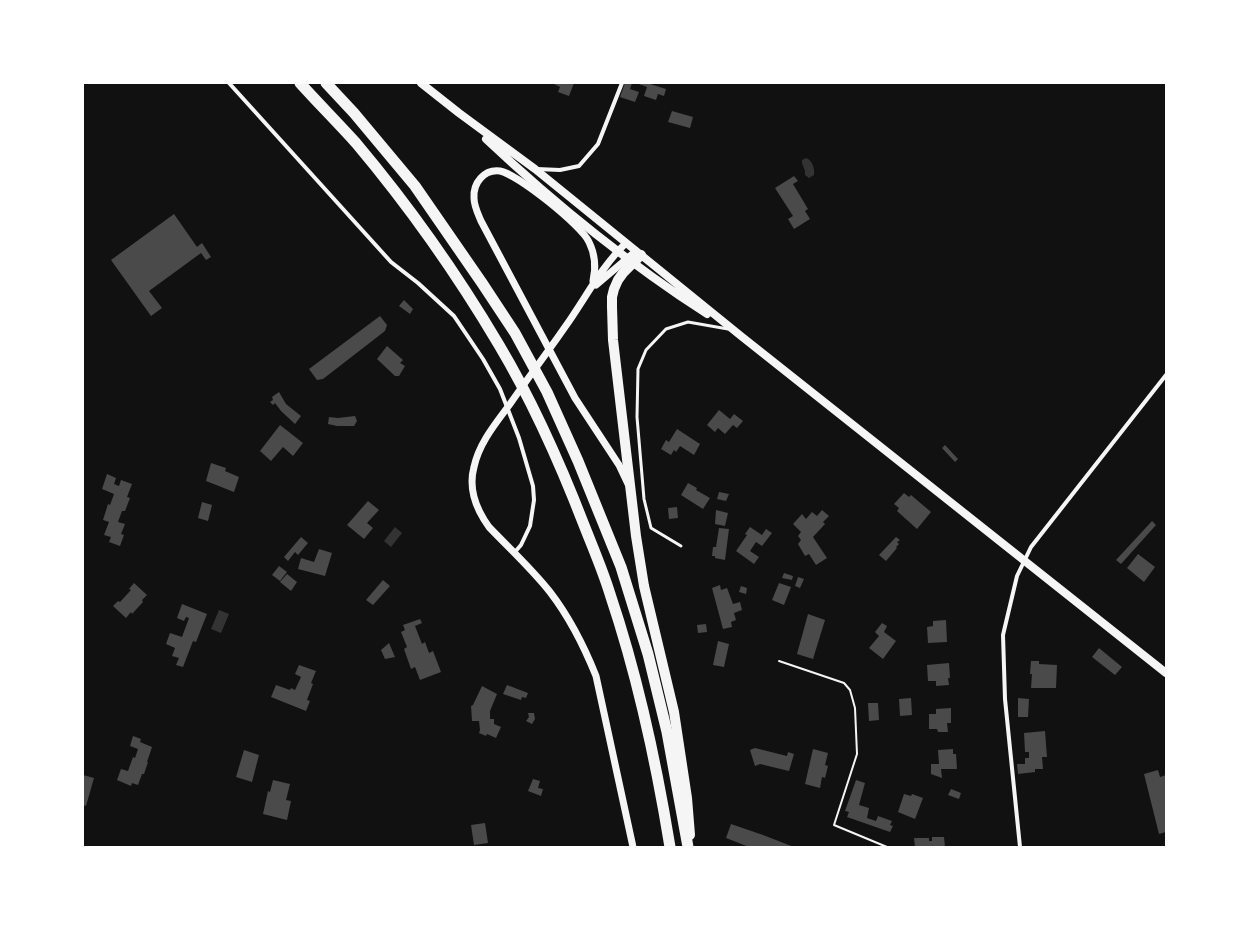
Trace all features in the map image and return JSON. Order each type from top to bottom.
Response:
[{"type":"highway","points":[[300,83],[355,143],[413,216],[464,289],[500,346],[532,406],[566,477],[610,593],[643,706],[660,787],[670,847]]},
{"type":"highway","points":[[326,83],[354,113],[415,186],[515,334],[547,392],[578,461],[621,567],[648,654],[667,732],[688,847]]},
{"type":"highway","points":[[638,253],[630,261],[618,280],[612,297],[613,340],[636,536],[644,586],[674,712],[687,798],[691,847]]},
{"type":"main road","points":[[421,83],[535,169],[741,336],[1166,673]]},
{"type":"main road","points":[[459,113],[530,180],[630,261],[686,301],[741,336]]},
{"type":"street","points":[[229,83],[391,262],[418,283],[454,316],[483,359],[500,389],[516,431],[533,486],[534,500],[530,526],[521,545],[514,553]]},
{"type":"street","points":[[535,169],[560,170],[579,166],[598,144],[622,83]]},
{"type":"street","points":[[591,289],[595,273],[594,258],[590,242],[582,232],[536,193],[512,177],[501,171],[483,175],[475,185],[474,198],[481,221],[575,398],[619,465],[630,488]]},
{"type":"street","points":[[626,243],[605,267],[481,446],[472,478],[472,489],[474,499],[483,518],[550,592],[574,627],[588,654],[596,676],[633,847]]},
{"type":"street","points":[[591,289],[630,261]]},
{"type":"street","points":[[1020,847],[1005,699],[1003,635],[1017,576],[1031,546],[1041,532],[1166,375]]},
{"type":"lane","points":[[681,546],[651,528],[649,521],[644,499],[636,417],[638,369],[646,350],[666,329],[688,322],[730,329]]},
{"type":"path","points":[[779,661],[844,683],[850,690],[855,708],[857,754],[834,825],[887,847]]},
{"type":"shaded area","points":[[806,158],[813,165],[814,170],[814,175],[809,178],[805,175],[802,163],[802,160]]},
{"type":"shaded area","points":[[395,527],[402,533],[391,547],[384,541]]},
{"type":"shaded area","points":[[219,610],[229,614],[221,633],[211,629]]},
{"type":"building","points":[[552,83],[574,83],[569,96],[558,92],[560,87]]},
{"type":"building","points":[[625,83],[632,83],[630,89],[639,92],[635,102],[620,97]]},
{"type":"building","points":[[636,83],[647,83],[666,89],[664,96],[658,94],[656,100],[644,96],[647,87]]},
{"type":"building","points":[[672,111],[693,117],[690,128],[668,122]]},
{"type":"building","points":[[794,176],[798,181],[793,184],[808,209],[805,211],[810,219],[794,229],[788,219],[793,216],[775,188]]},
{"type":"building","points":[[174,214],[197,247],[202,243],[211,257],[206,260],[201,253],[149,291],[162,308],[151,316],[111,260]]},
{"type":"building","points":[[404,300],[413,309],[410,314],[399,306]]},
{"type":"building","points":[[380,316],[387,325],[385,331],[323,379],[317,380],[309,369]]},
{"type":"building","points":[[387,346],[403,360],[400,363],[405,366],[399,376],[395,376],[377,359]]},
{"type":"building","points":[[279,392],[286,404],[301,416],[295,424],[275,403],[273,405],[270,402],[273,400],[272,397]]},
{"type":"building","points":[[719,410],[730,419],[734,414],[743,421],[737,428],[733,425],[725,434],[718,428],[715,432],[707,425]]},
{"type":"building","points":[[355,416],[357,421],[354,426],[337,426],[328,424],[329,417],[338,418]]},
{"type":"building","points":[[280,425],[303,443],[293,456],[283,447],[271,461],[260,451]]},
{"type":"building","points":[[677,429],[700,444],[694,455],[680,446],[676,452],[674,450],[671,455],[661,449],[666,440],[669,442]]},
{"type":"building","points":[[945,445],[958,459],[955,462],[942,448]]},
{"type":"building","points":[[211,463],[226,468],[225,471],[239,477],[234,492],[206,481]]},
{"type":"building","points":[[107,474],[116,478],[114,484],[119,486],[121,480],[132,484],[127,497],[130,498],[125,511],[122,511],[118,522],[125,524],[121,534],[124,535],[120,546],[109,542],[111,537],[104,535],[109,522],[103,520],[108,504],[110,505],[114,494],[102,489]]},
{"type":"building","points":[[688,483],[697,488],[696,490],[710,498],[703,509],[681,495]]},
{"type":"building","points":[[719,492],[729,494],[726,501],[717,499]]},
{"type":"building","points":[[904,493],[909,497],[911,495],[931,512],[917,529],[897,511],[899,508],[894,504]]},
{"type":"building","points":[[368,501],[379,510],[367,523],[373,528],[364,539],[347,525]]},
{"type":"building","points":[[202,502],[212,505],[208,521],[198,518]]},
{"type":"building","points":[[677,507],[678,518],[669,519],[668,508]]},
{"type":"building","points":[[716,510],[728,513],[725,526],[715,524]]},
{"type":"building","points":[[822,510],[829,516],[823,522],[825,524],[813,537],[827,558],[816,565],[809,554],[805,556],[798,544],[801,540],[798,536],[801,532],[793,524],[802,514],[806,519],[812,512],[817,516]]},
{"type":"building","points":[[1152,521],[1156,525],[1121,564],[1116,560]]},
{"type":"building","points":[[750,527],[762,535],[766,529],[772,533],[762,546],[756,542],[750,551],[759,557],[754,564],[736,551],[747,535],[745,534]]},
{"type":"building","points":[[719,528],[729,529],[725,560],[712,556],[713,547],[716,547]]},
{"type":"building","points":[[301,537],[308,543],[298,555],[295,552],[288,561],[284,557]]},
{"type":"building","points":[[896,537],[900,540],[897,542],[899,544],[886,561],[879,555]]},
{"type":"building","points":[[319,549],[332,553],[325,576],[298,569],[301,558],[314,562]]},
{"type":"building","points":[[1138,554],[1155,567],[1144,582],[1127,568]]},
{"type":"building","points":[[279,566],[287,572],[280,581],[272,575]]},
{"type":"building","points":[[784,573],[793,576],[792,580],[782,578]]},
{"type":"building","points":[[287,574],[297,582],[291,591],[280,582]]},
{"type":"building","points":[[798,577],[804,579],[800,588],[795,586]]},
{"type":"building","points":[[383,580],[390,586],[373,605],[366,600]]},
{"type":"building","points":[[134,583],[147,595],[142,600],[143,602],[126,618],[113,606],[118,601],[120,602],[131,590],[129,589]]},
{"type":"building","points":[[779,583],[791,587],[784,605],[772,600]]},
{"type":"building","points":[[720,585],[721,590],[727,588],[733,604],[740,602],[742,610],[734,613],[736,620],[731,622],[732,627],[723,629],[712,588]]},
{"type":"building","points":[[741,586],[747,588],[746,594],[739,592]]},
{"type":"building","points":[[182,604],[207,614],[196,642],[193,641],[183,667],[176,665],[179,658],[172,656],[175,648],[166,644],[170,633],[182,637],[189,618],[186,617],[184,621],[177,618]]},
{"type":"building","points":[[808,614],[825,620],[813,659],[797,654]]},
{"type":"building","points":[[420,619],[422,623],[415,626],[422,644],[425,642],[429,653],[433,651],[441,672],[420,680],[415,667],[411,669],[404,649],[407,647],[401,632],[405,630],[403,625]]},
{"type":"building","points":[[946,620],[947,642],[928,643],[927,627],[933,626],[933,621]]},
{"type":"building","points":[[882,623],[887,626],[884,632],[896,641],[883,659],[869,648],[879,636],[875,632]]},
{"type":"building","points":[[706,624],[707,632],[698,633],[697,625]]},
{"type":"building","points":[[718,641],[729,644],[724,667],[713,665]]},
{"type":"building","points":[[389,643],[395,657],[385,659],[381,650]]},
{"type":"building","points":[[1099,648],[1122,667],[1115,675],[1092,657]]},
{"type":"building","points":[[1031,661],[1039,661],[1039,664],[1057,665],[1056,688],[1031,688]]},
{"type":"building","points":[[949,663],[949,685],[936,686],[936,681],[928,681],[927,665]]},
{"type":"building","points":[[299,665],[316,671],[311,683],[313,684],[307,700],[310,701],[306,711],[271,697],[276,685],[290,690],[291,688],[295,690],[301,677],[295,674]]},
{"type":"building","points":[[507,685],[528,693],[526,698],[522,697],[521,700],[503,694]]},
{"type":"building","points":[[482,686],[497,694],[490,711],[490,719],[494,719],[494,724],[501,727],[496,738],[487,734],[486,736],[479,733],[479,721],[472,721],[471,706],[473,705]]},
{"type":"building","points":[[911,698],[912,715],[900,716],[899,699]]},
{"type":"building","points":[[1018,698],[1029,699],[1028,717],[1018,717]]},
{"type":"building","points":[[868,703],[878,703],[879,720],[869,721]]},
{"type":"building","points":[[951,708],[951,723],[947,723],[948,732],[938,732],[937,729],[929,729],[929,714],[936,714],[936,709]]},
{"type":"building","points":[[528,713],[534,713],[535,719],[532,724],[526,721],[529,717]]},
{"type":"building","points":[[1045,731],[1047,757],[1042,757],[1043,769],[1035,769],[1035,772],[1018,774],[1017,764],[1025,764],[1025,758],[1029,758],[1029,752],[1025,752],[1024,733]]},
{"type":"building","points":[[133,736],[141,739],[140,742],[152,747],[144,774],[142,774],[138,785],[132,783],[131,786],[117,780],[121,769],[128,771],[133,757],[135,758],[138,749],[130,746]]},
{"type":"building","points":[[755,748],[787,756],[788,752],[794,754],[789,771],[760,764],[755,766],[750,750]]},
{"type":"building","points":[[813,749],[828,753],[825,765],[828,766],[825,778],[822,777],[820,788],[805,784]]},
{"type":"building","points":[[953,749],[953,754],[956,754],[957,769],[941,769],[942,778],[931,774],[931,764],[939,764],[938,750]]},
{"type":"building","points":[[244,750],[259,755],[252,782],[236,777]]},
{"type":"building","points":[[1158,770],[1160,777],[1166,775],[1166,832],[1159,834],[1144,774]]},
{"type":"building","points":[[83,775],[94,778],[86,806],[83,805]]},
{"type":"building","points":[[533,779],[540,781],[538,788],[543,789],[541,796],[528,791]]},
{"type":"building","points":[[273,780],[290,784],[286,800],[291,801],[287,820],[263,814],[268,791],[270,792]]},
{"type":"building","points":[[856,780],[865,783],[859,805],[869,808],[867,818],[876,821],[878,816],[892,821],[890,825],[893,826],[890,832],[847,817],[849,812],[845,811]]},
{"type":"building","points":[[951,789],[961,793],[959,799],[948,795]]},
{"type":"building","points":[[904,794],[911,796],[912,794],[923,798],[915,819],[898,812]]},
{"type":"building","points":[[485,823],[488,843],[474,845],[471,825]]},
{"type":"building","points":[[731,824],[794,847],[749,847],[726,838]]},
{"type":"building","points":[[932,837],[944,837],[945,847],[915,847],[914,838],[929,838],[929,841],[932,841]]}]
